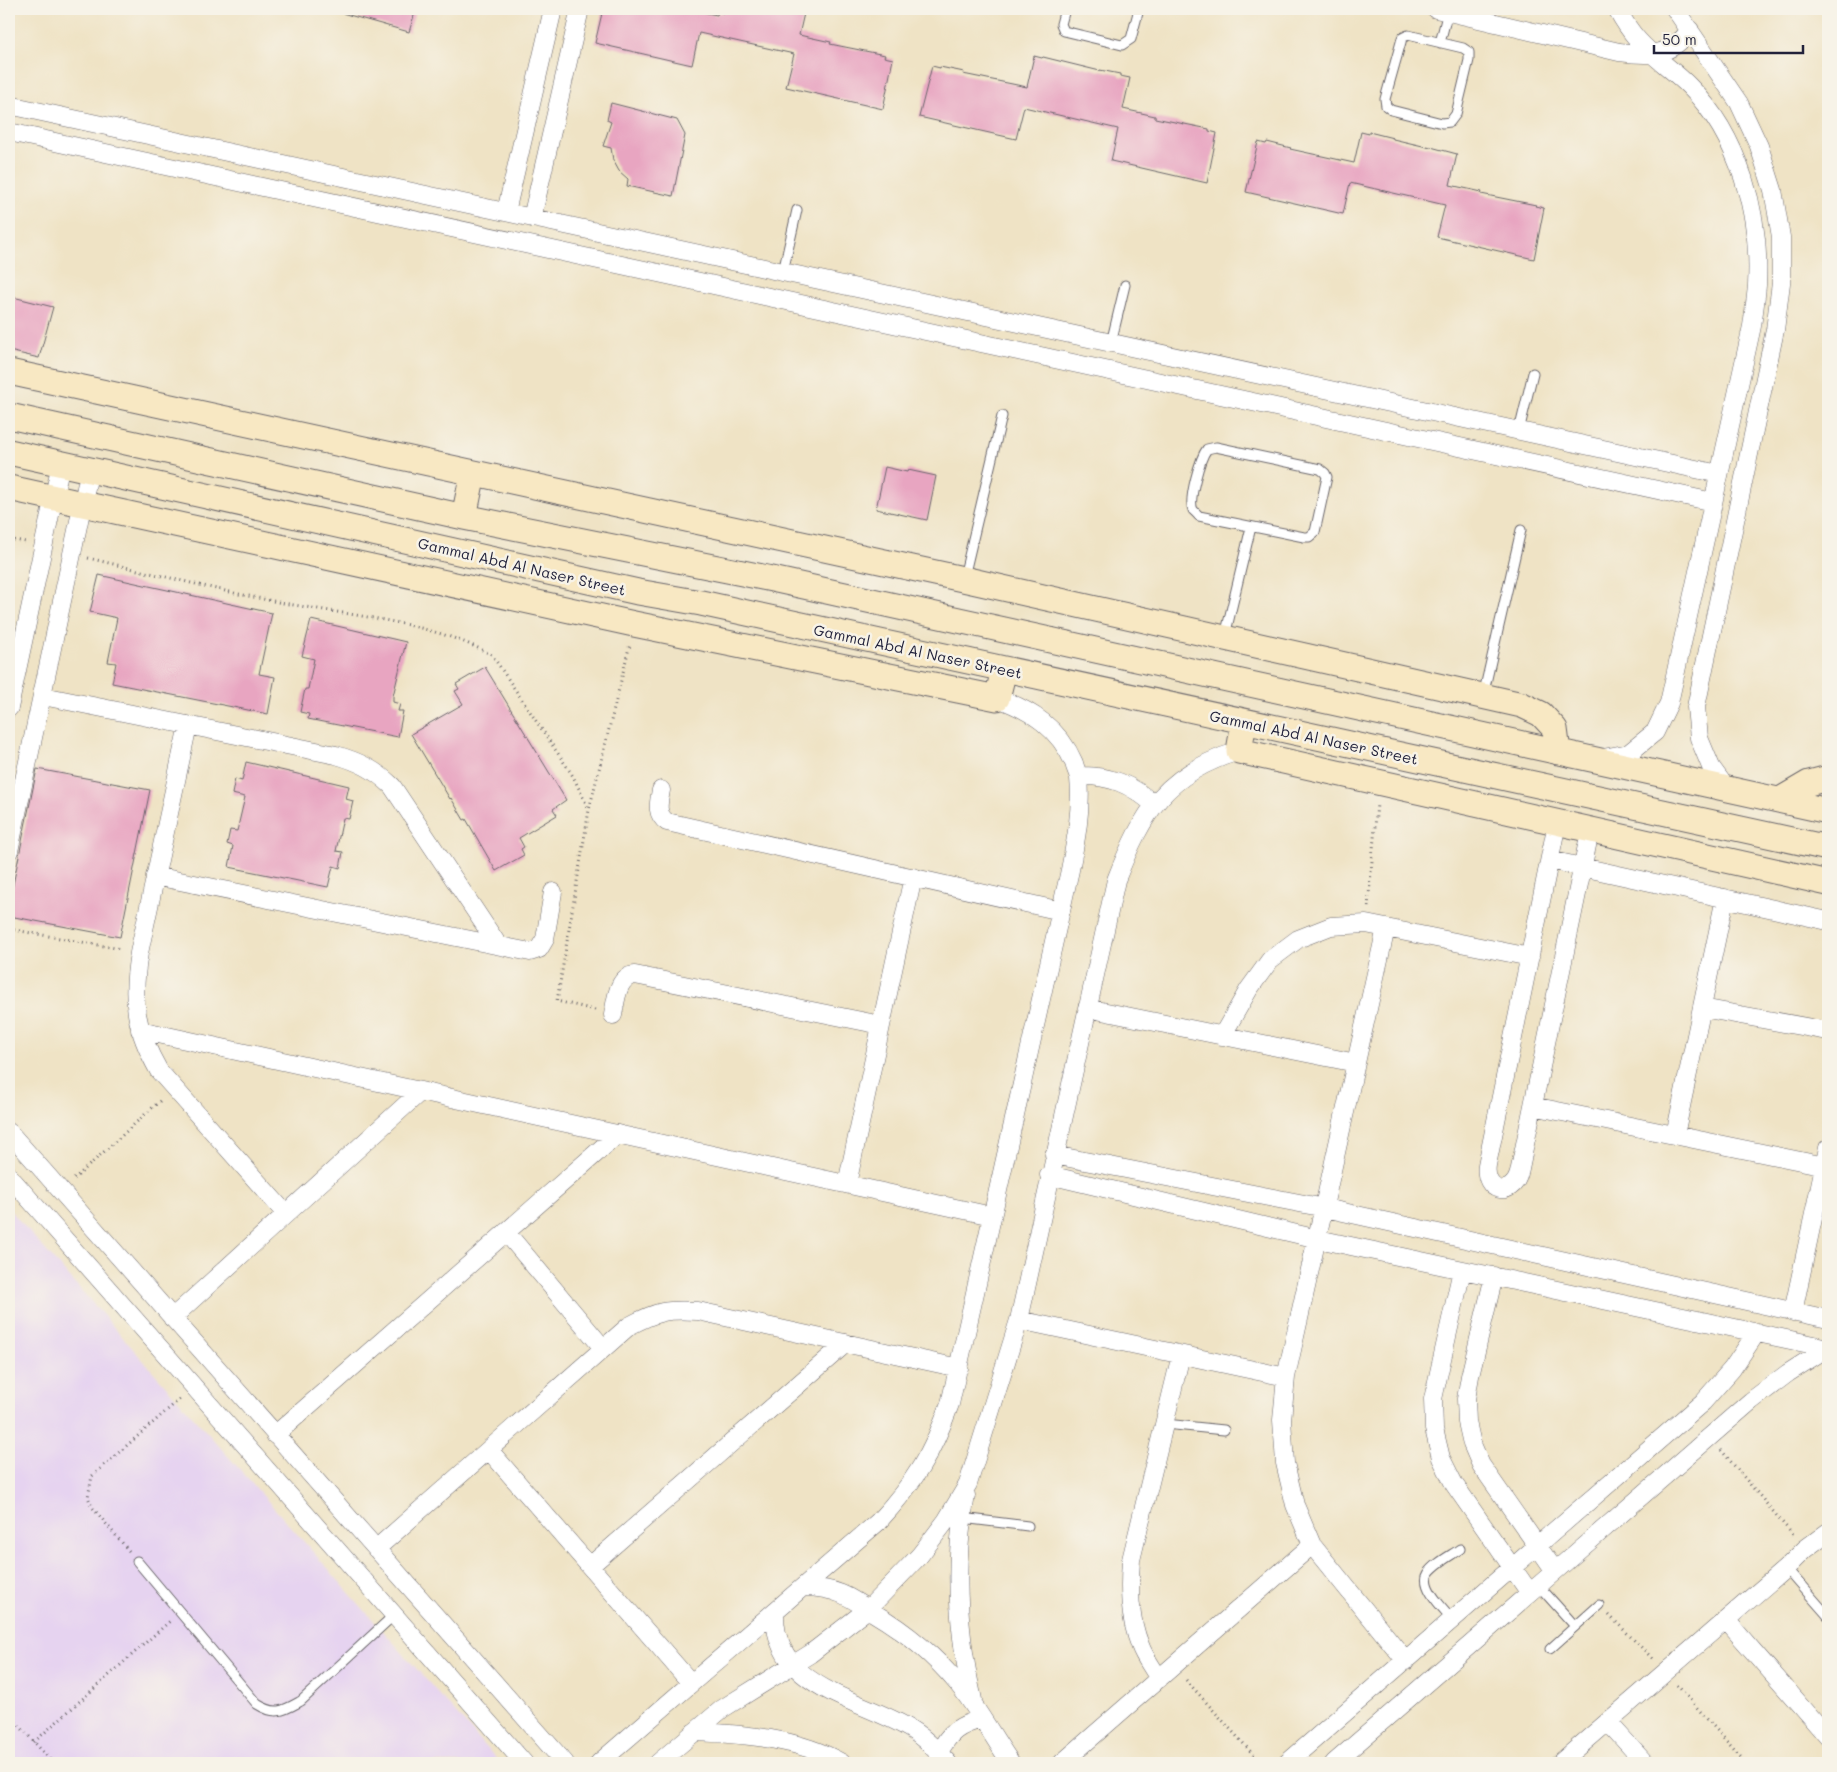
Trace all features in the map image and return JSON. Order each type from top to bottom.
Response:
[{"type":"main road","points":[[9,372],[964,580],[1522,705],[1541,714],[1555,729],[1558,752]]},
{"type":"main road","points":[[9,416],[464,516],[709,566],[1828,811]]},
{"type":"main road","name":"Gammal Abd Al Naser Street","points":[[9,452],[638,592],[701,603],[1828,848]]},
{"type":"main road","points":[[464,516],[473,473]]},
{"type":"main road","points":[[9,488],[634,624],[996,698],[1004,670]]},
{"type":"main road","points":[[638,592],[647,554]]},
{"type":"main road","points":[[701,603],[709,566]]},
{"type":"main road","points":[[1244,722],[1239,751],[1828,883]]},
{"type":"main road","points":[[1780,800],[1809,783],[1828,778]]},
{"type":"street","points":[[506,212],[551,9]]},
{"type":"street","points":[[532,218],[580,9]]},
{"type":"street","points":[[1593,760],[1629,753],[1654,732],[1669,703],[1752,326],[1757,284],[1756,242],[1749,201],[1737,160],[1718,123],[1705,104],[1689,86],[1638,41],[1617,9]]},
{"type":"street","points":[[1675,9],[1739,103],[1759,146],[1773,190],[1781,236],[1781,284],[1775,330],[1696,707],[1699,738],[1711,767],[1727,789]]},
{"type":"street","points":[[1442,10],[1619,52],[1653,54],[1664,52],[1674,47],[1690,30]]},
{"type":"street","points":[[9,105],[1719,474]]},
{"type":"street","points":[[9,132],[1713,502]]},
{"type":"street","points":[[412,219],[416,193]]},
{"type":"street","points":[[620,265],[624,238]]},
{"type":"street","points":[[1422,439],[1429,411]]},
{"type":"street","points":[[9,708],[11,683],[61,463]]},
{"type":"street","points":[[9,851],[90,469]]},
{"type":"street","points":[[43,696],[336,755],[357,761],[376,771],[392,786],[405,803],[498,945]]},
{"type":"street","points":[[599,1763],[878,1522],[902,1496],[922,1468],[938,1437],[950,1404],[959,1368],[1061,911],[1076,839],[1079,808],[1079,776],[1070,754],[1051,729],[1039,718],[1019,706],[996,698]]},
{"type":"street","points":[[188,725],[139,953],[135,979],[135,996],[140,1030],[155,1065],[173,1089],[286,1214]]},
{"type":"street","points":[[979,1713],[966,1670],[960,1632],[958,1556],[962,1518],[968,1484],[1019,1320],[1116,880],[1130,846],[1154,805],[1171,786],[1191,770],[1214,759],[1239,751]]},
{"type":"street","points":[[1079,776],[1112,778],[1142,793],[1154,805]]},
{"type":"street","points":[[661,790],[658,810],[667,822],[1061,911]]},
{"type":"street","points":[[1557,823],[1486,1174],[1488,1182],[1495,1188],[1511,1187],[1517,1181],[1590,831]]},
{"type":"street","points":[[1550,860],[1828,921]]},
{"type":"street","points":[[155,876],[530,952],[539,949],[545,938],[553,892]]},
{"type":"street","points":[[847,1184],[913,877]]},
{"type":"street","points":[[1675,1135],[1725,898]]},
{"type":"street","points":[[1222,1036],[1249,989],[1270,960],[1298,939],[1331,926],[1366,924],[1530,957]]},
{"type":"street","points":[[1386,928],[1286,1376],[1282,1420],[1285,1463],[1295,1505],[1312,1545],[1406,1661]]},
{"type":"street","points":[[613,1015],[621,983],[626,977],[635,975],[881,1024]]},
{"type":"street","points":[[1087,1008],[1356,1063]]},
{"type":"street","points":[[1702,1008],[1828,1031]]},
{"type":"street","points":[[140,1030],[992,1216]]},
{"type":"street","points":[[172,1318],[421,1091]]},
{"type":"street","points":[[1533,1106],[1825,1166]]},
{"type":"street","points":[[9,1132],[565,1763]]},
{"type":"street","points":[[275,1435],[618,1134]]},
{"type":"street","points":[[1793,1312],[1828,1148]]},
{"type":"street","points":[[1054,1155],[1325,1208],[1828,1319]]},
{"type":"street","points":[[1050,1175],[1318,1239],[1828,1348]]},
{"type":"street","points":[[9,1176],[524,1763]]},
{"type":"street","points":[[506,1232],[603,1348]]},
{"type":"street","points":[[1462,1270],[1433,1399],[1434,1429],[1441,1458],[1454,1484],[1513,1568],[1535,1589]]},
{"type":"street","points":[[1494,1276],[1470,1376],[1466,1399],[1467,1422],[1472,1444],[1481,1465],[1555,1571]]},
{"type":"street","points":[[376,1549],[603,1348],[629,1326],[650,1315],[674,1310],[698,1312],[959,1368]]},
{"type":"street","points":[[1019,1320],[1286,1376]]},
{"type":"street","points":[[1287,1763],[1703,1402],[1732,1369],[1757,1332]]},
{"type":"street","points":[[590,1566],[846,1344]]},
{"type":"street","points":[[1334,1763],[1751,1401],[1788,1373],[1828,1348]]},
{"type":"street","points":[[1159,1679],[1140,1646],[1132,1618],[1129,1589],[1131,1560],[1181,1354]]},
{"type":"street","points":[[489,1450],[691,1683]]},
{"type":"street","points":[[658,1763],[722,1709],[794,1665],[868,1609],[920,1554],[946,1521],[968,1484]]},
{"type":"street","points":[[1560,1763],[1786,1568],[1805,1548],[1828,1532]]},
{"type":"street","points":[[1062,1763],[1312,1545]]},
{"type":"street","points":[[804,1587],[822,1587],[839,1592],[901,1630],[938,1662],[979,1713],[1011,1763]]},
{"type":"street","points":[[775,1611],[774,1625],[778,1640],[784,1654],[794,1665],[815,1682],[839,1697],[906,1726],[944,1758]]},
{"type":"street","points":[[1726,1620],[1828,1737]]},
{"type":"street","points":[[944,1758],[946,1740],[979,1713]]},
{"type":"street","points":[[1608,1722],[1645,1763]]},
{"type":"street","points":[[694,1732],[743,1734],[790,1743],[842,1763]]},
{"type":"lane","points":[[1065,9],[1061,24],[1064,31],[1122,45],[1131,39],[1139,9]]},
{"type":"lane","points":[[1440,43],[1442,10]]},
{"type":"lane","points":[[1408,35],[1440,43],[1466,49],[1470,56],[1456,114],[1452,120],[1442,123],[1388,109],[1385,99],[1402,38],[1408,35]]},
{"type":"lane","points":[[783,272],[798,210]]},
{"type":"lane","points":[[1111,343],[1125,285]]},
{"type":"lane","points":[[1519,430],[1533,373]]},
{"type":"lane","points":[[964,580],[1002,416]]},
{"type":"lane","points":[[1216,447],[1320,468],[1325,472],[1327,477],[1315,532],[1309,537],[1251,527],[1199,516],[1194,510],[1192,500],[1203,455],[1207,449],[1216,447]]},
{"type":"lane","points":[[1225,638],[1251,527]]},
{"type":"lane","points":[[1483,696],[1521,530]]},
{"type":"lane","points":[[1165,1424],[1224,1430]]},
{"type":"lane","points":[[962,1518],[1028,1526]]},
{"type":"lane","points":[[1453,1620],[1427,1588],[1426,1580],[1429,1573],[1460,1549]]},
{"type":"lane","points":[[137,1560],[257,1704],[268,1711],[284,1711],[301,1701],[394,1615]]},
{"type":"lane","points":[[1786,1568],[1828,1616]]},
{"type":"lane","points":[[1535,1589],[1575,1626]]},
{"type":"lane","points":[[1550,1649],[1599,1605]]},
{"type":"path","points":[[72,555],[278,602],[384,620],[473,644],[492,655],[573,776],[589,810]]},
{"type":"path","points":[[613,1015],[558,1001],[589,810],[634,624]]},
{"type":"path","points":[[1366,924],[1379,783]]},
{"type":"path","points":[[9,929],[139,953]]},
{"type":"path","points":[[60,1191],[173,1089]]},
{"type":"path","points":[[137,1560],[92,1507],[88,1497],[92,1476],[194,1387]]},
{"type":"path","points":[[1710,1437],[1805,1548]]},
{"type":"path","points":[[1599,1605],[1666,1672],[1746,1763]]},
{"type":"path","points":[[34,1742],[180,1612]]},
{"type":"path","points":[[1174,1666],[1261,1763]]},
{"type":"path","points":[[9,1714],[53,1763]]},
{"type":"shaded area","points":[[9,1209],[500,1763],[9,1763]]},
{"type":"building","points":[[342,9],[416,9],[409,32],[342,13]]},
{"type":"building","points":[[603,9],[687,9],[717,15],[718,12],[723,13],[724,9],[805,9],[799,35],[831,42],[830,44],[885,55],[884,57],[893,59],[883,109],[786,87],[794,54],[699,33],[692,65],[595,43]]},
{"type":"building","points":[[1034,56],[1120,74],[1120,76],[1130,78],[1123,109],[1155,116],[1155,118],[1209,129],[1209,131],[1217,133],[1207,183],[1111,161],[1118,129],[1024,107],[1016,139],[919,117],[932,66],[1027,87]]},
{"type":"building","points":[[611,103],[677,120],[685,135],[673,196],[627,186],[628,179],[619,171],[613,160],[611,148],[603,146],[611,122],[607,120]]},
{"type":"building","points":[[1361,132],[1369,134],[1369,132],[1457,154],[1450,185],[1544,208],[1534,259],[1437,237],[1445,205],[1350,183],[1343,214],[1246,192],[1258,142],[1266,144],[1267,142],[1354,163]]},
{"type":"building","points":[[9,296],[53,307],[39,358],[9,351]]},
{"type":"building","points":[[885,467],[936,476],[927,520],[876,509]]},
{"type":"building","points":[[99,575],[272,613],[259,674],[275,677],[268,714],[112,683],[116,663],[108,662],[117,618],[90,612]]},
{"type":"building","points":[[311,620],[406,642],[393,696],[393,702],[400,704],[398,711],[403,711],[398,737],[308,719],[309,714],[300,712],[305,689],[308,689],[314,659],[302,656]]},
{"type":"building","points":[[485,667],[566,800],[553,809],[557,815],[519,838],[524,847],[521,849],[524,855],[496,871],[466,819],[464,820],[450,799],[411,734],[463,704],[455,691],[459,689],[456,684]]},
{"type":"building","points":[[246,762],[349,786],[346,799],[353,801],[349,819],[343,818],[336,851],[343,852],[340,868],[333,866],[328,887],[229,867],[233,846],[227,844],[230,830],[237,831],[245,797],[232,794],[235,779],[242,781]]},
{"type":"building","points":[[37,769],[150,790],[120,937],[9,916],[9,904]]}]
